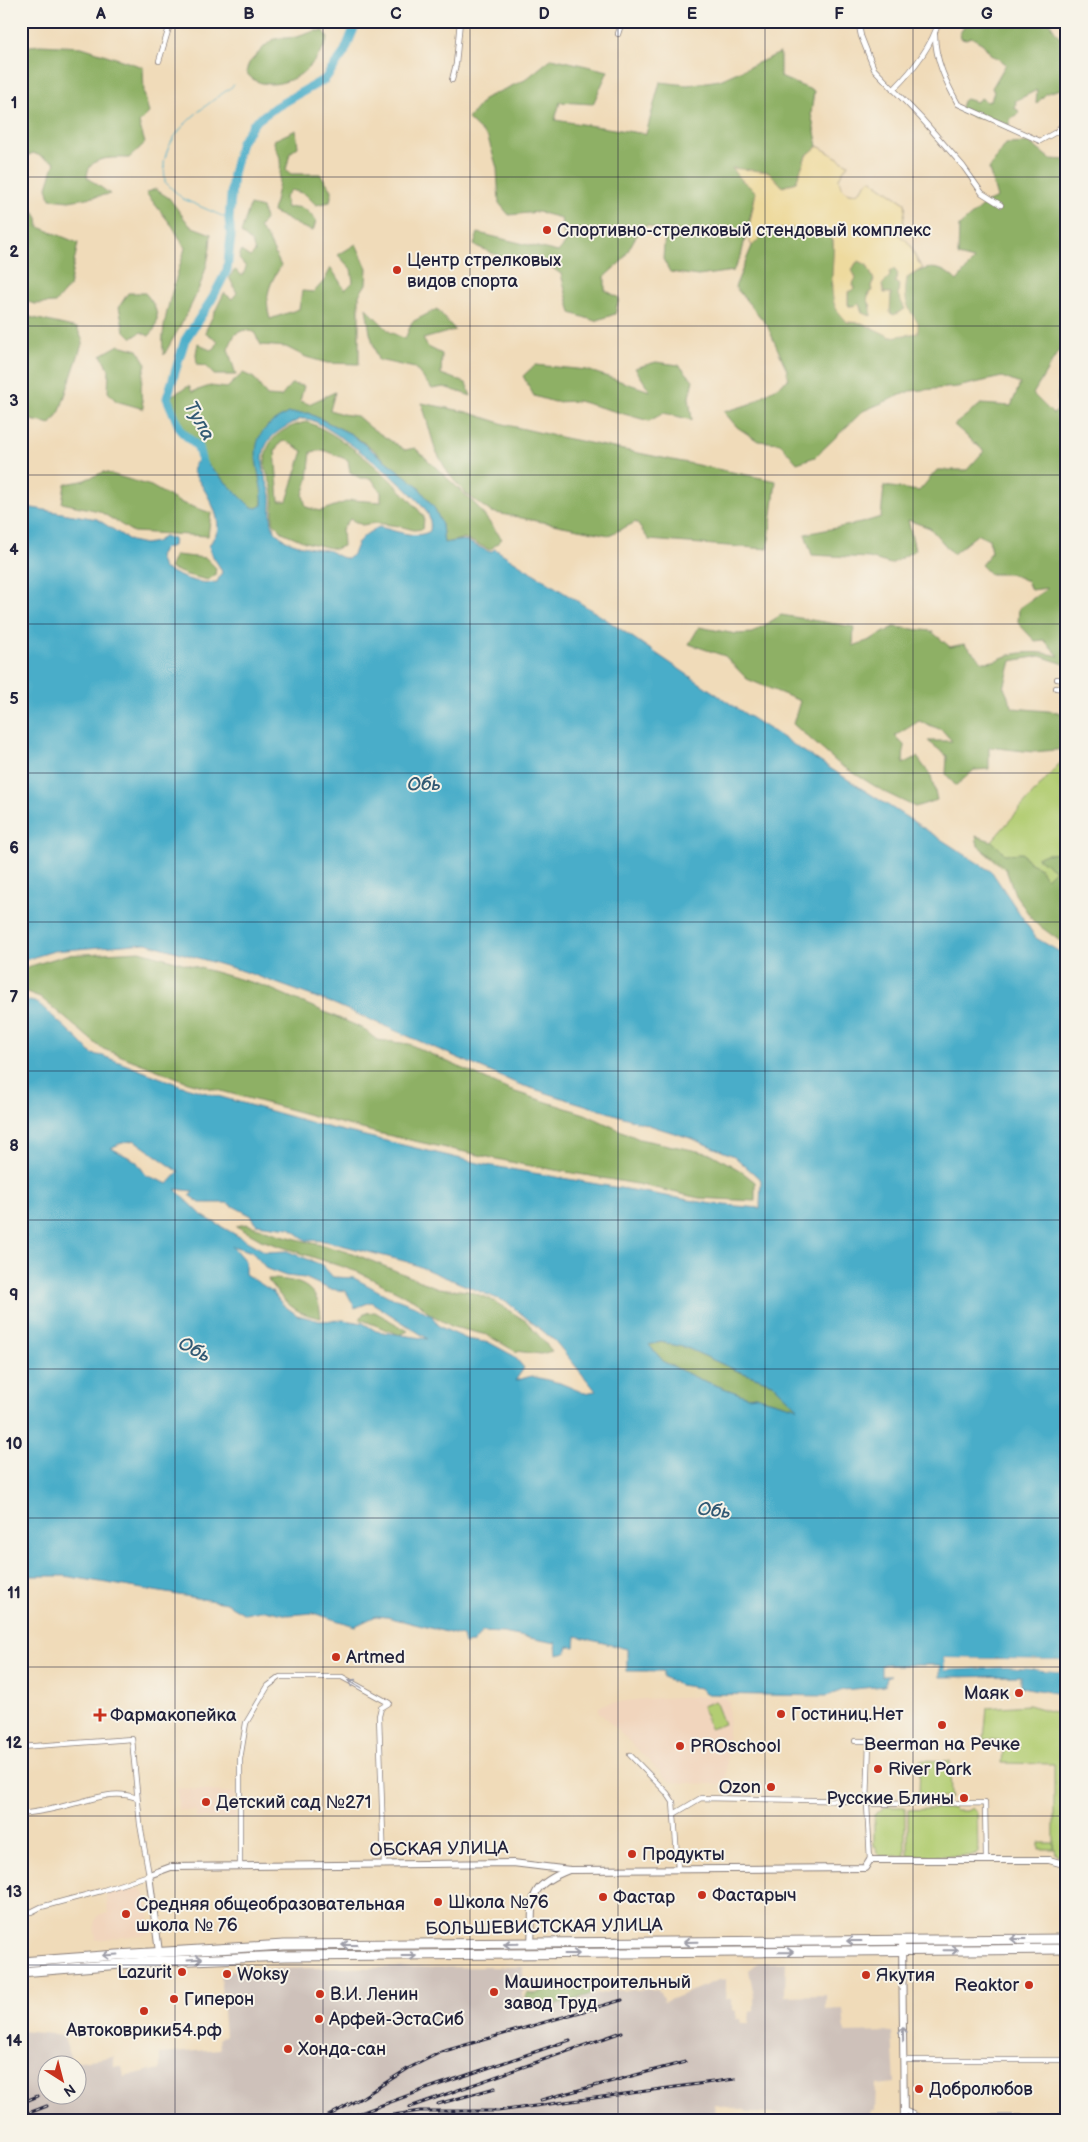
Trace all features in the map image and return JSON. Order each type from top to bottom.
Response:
[{"type":"highway","name":"БОЛЬШЕВИСТСКАЯ УЛИЦА","points":[[21,1962],[159,1952],[284,1946],[1067,1939]]},
{"type":"highway","name":"БОЛЬШЕВИСТСКАЯ УЛИЦА","points":[[21,1972],[146,1962],[285,1956],[1067,1949]]},
{"type":"street","points":[[160,61],[171,21]]},
{"type":"street","points":[[452,80],[456,64],[460,21]]},
{"type":"street","points":[[618,34],[622,21]]},
{"type":"street","points":[[858,21],[861,36],[874,69],[921,118],[962,166],[982,194],[1001,205]]},
{"type":"street","points":[[893,90],[910,73],[935,34],[939,21]]},
{"type":"street","points":[[935,34],[935,48],[940,67],[958,104],[1040,140],[1056,132],[1064,123]]},
{"type":"street","points":[[1056,679],[1067,680]]},
{"type":"street","points":[[1056,688],[1067,688]]},
{"type":"street","points":[[240,1867],[240,1759],[246,1723],[253,1709],[273,1681],[280,1677],[346,1679],[388,1703],[381,1708],[379,1716],[384,1865]]},
{"type":"street","points":[[21,1747],[132,1739],[137,1798],[159,1952]]},
{"type":"street","points":[[855,1741],[869,1741],[867,1802],[870,1860],[1048,1860],[1067,1865]]},
{"type":"street","points":[[630,1755],[673,1802],[678,1869]]},
{"type":"street","points":[[21,1814],[71,1805],[107,1794],[127,1794],[137,1798]]},
{"type":"street","points":[[674,1814],[701,1798],[985,1803],[986,1859]]},
{"type":"street","name":"ОБСКАЯ УЛИЦА","points":[[21,1910],[31,1912],[41,1907],[101,1891],[171,1867],[514,1862],[570,1870],[865,1868],[870,1860]]},
{"type":"street","points":[[531,1944],[534,1895],[539,1886],[546,1880],[570,1870]]},
{"type":"street","points":[[902,1940],[904,2119]]},
{"type":"street","points":[[903,2060],[1067,2060]]},
{"type":"street","points":[[904,2110],[919,2117],[1067,2117]]},
{"type":"shaded area","name":"PROschool","points":[[682,1697],[725,1697],[729,1701],[726,1785],[670,1782],[599,1712],[599,1707],[604,1704]]},
{"type":"shaded area","name":"Детский сад №271","points":[[177,1788],[235,1793],[236,1818],[196,1818],[196,1811],[178,1810]]},
{"type":"shaded area","name":"Средняя общеобразовательная школа № 76","points":[[140,1888],[145,1893],[151,1930],[148,1934],[96,1940],[94,1924],[98,1915],[108,1913],[106,1894]]},
{"type":"shaded area","points":[[786,1962],[785,1996],[826,1995],[826,2010],[843,2009],[845,2033],[892,2032],[895,2083],[876,2085],[875,2110],[871,2110],[871,2118],[748,2113],[745,2110],[714,2105],[715,2116],[705,2118],[336,2121],[333,2109],[312,2121],[21,2121],[21,2031],[63,2035],[69,2054],[38,2054],[38,2104],[88,2104],[88,2060],[114,2057],[114,2066],[122,2066],[124,2077],[151,2070],[151,2072],[160,2070],[160,2054],[220,2049],[219,2038],[225,2037],[220,1971],[308,1968],[523,1967],[525,1991],[522,1993],[523,2001],[534,2010],[611,1991],[658,1989],[664,2002],[726,1979],[726,1999],[732,1999],[732,2010],[736,2011],[736,2019],[740,2019],[741,2023],[749,2023],[750,2011],[754,2011],[754,1996],[749,1970],[758,1963]]},
{"type":"green space","points":[[963,21],[1049,21],[1064,44],[1065,48],[1060,52],[1067,55],[1067,93],[1061,89],[1047,93],[1036,104],[1037,90],[1015,101],[1014,108],[1019,113],[1010,119],[1009,125],[985,117],[974,118],[969,114],[961,112],[963,101],[966,99],[976,102],[981,98],[987,102],[991,100],[994,92],[992,88],[1006,64],[992,56],[983,44],[971,37],[961,38],[960,33],[964,27]]},
{"type":"green space","points":[[315,31],[324,31],[328,39],[314,62],[294,78],[277,84],[268,84],[252,78],[246,72],[249,63],[274,39],[297,37]]},
{"type":"green space","points":[[40,45],[82,47],[143,67],[144,93],[149,113],[139,123],[145,143],[129,158],[102,159],[97,161],[88,170],[87,177],[110,194],[69,201],[50,199],[47,187],[55,162],[33,153],[21,159],[21,47]]},
{"type":"green space","points":[[780,53],[780,77],[814,91],[811,114],[818,146],[806,156],[796,182],[782,187],[737,176],[756,192],[741,256],[733,271],[698,276],[670,272],[663,259],[665,233],[647,225],[635,238],[623,260],[605,276],[605,290],[619,298],[615,314],[595,321],[571,313],[561,274],[548,265],[514,263],[474,245],[478,233],[558,252],[565,244],[561,218],[538,212],[509,215],[499,203],[497,168],[488,138],[468,119],[485,98],[525,80],[552,58],[608,71],[593,104],[560,102],[555,120],[646,134],[660,82],[687,85],[720,80]]},
{"type":"green space","points":[[296,130],[298,147],[290,153],[286,170],[291,174],[320,174],[332,190],[330,202],[316,205],[305,194],[291,190],[285,197],[287,208],[297,207],[304,209],[313,217],[316,221],[313,231],[273,212],[280,165],[274,140]]},
{"type":"green space","points":[[1030,143],[1050,159],[1067,160],[1067,332],[1061,347],[1033,394],[1053,414],[1057,411],[1059,381],[1067,376],[1067,665],[1040,656],[1011,661],[1004,688],[1013,708],[1059,712],[1067,717],[1067,749],[1033,752],[989,747],[989,769],[974,770],[956,786],[946,774],[947,756],[928,741],[952,741],[942,730],[919,721],[895,736],[904,745],[903,764],[917,757],[931,776],[937,800],[915,807],[886,793],[839,764],[793,724],[800,701],[747,679],[725,656],[689,644],[699,627],[736,634],[752,633],[781,615],[854,627],[853,646],[870,640],[894,627],[931,631],[950,647],[964,644],[983,662],[1023,653],[1059,656],[1044,640],[1035,641],[1018,623],[1019,608],[1048,588],[1031,590],[1027,581],[1011,574],[990,574],[981,565],[991,553],[989,539],[978,534],[953,554],[930,528],[908,520],[915,550],[891,564],[869,558],[812,555],[805,534],[881,517],[884,486],[919,491],[937,470],[967,470],[984,451],[954,425],[981,404],[1011,406],[1020,384],[1002,377],[957,387],[910,391],[863,411],[815,457],[797,463],[780,443],[758,441],[737,427],[724,412],[750,404],[788,380],[787,370],[767,325],[735,287],[752,246],[768,230],[809,228],[833,240],[834,261],[831,285],[847,322],[862,323],[891,337],[917,333],[904,296],[907,278],[920,271],[932,268],[944,271],[957,281],[974,260],[958,256],[959,226],[986,203],[997,198],[989,169],[1006,144]]},
{"type":"green space","points":[[155,189],[169,198],[190,226],[211,234],[210,251],[201,282],[188,312],[164,355],[163,332],[173,287],[185,248],[173,227],[146,193]]},
{"type":"green space","points":[[21,201],[28,202],[38,218],[39,227],[78,243],[69,287],[55,303],[35,304],[21,300]]},
{"type":"green space","points":[[250,205],[262,208],[265,219],[259,228],[268,239],[281,266],[273,279],[269,291],[268,311],[270,319],[299,309],[302,291],[314,292],[324,281],[331,268],[345,290],[353,282],[351,269],[338,255],[356,244],[367,268],[366,284],[359,295],[359,364],[327,363],[306,357],[286,347],[261,345],[254,332],[244,330],[235,334],[228,349],[236,375],[214,375],[206,366],[197,365],[198,343],[210,350],[215,348],[218,341],[205,332],[224,293],[232,299],[237,293],[229,277],[235,270],[243,276],[246,267],[239,259],[241,251],[250,257],[255,252],[252,243],[241,233]]},
{"type":"green space","points":[[859,261],[867,265],[874,280],[871,286],[872,290],[868,295],[871,316],[862,313],[861,307],[848,305],[848,292],[854,289],[852,270]]},
{"type":"green space","points":[[891,269],[894,269],[898,274],[895,282],[899,285],[898,289],[905,309],[894,315],[890,313],[891,293],[884,293],[882,285],[890,276],[889,272]]},
{"type":"green space","points":[[128,293],[145,293],[153,303],[157,320],[149,336],[141,332],[132,338],[124,330],[119,307]]},
{"type":"green space","points":[[366,308],[390,332],[405,339],[412,322],[437,309],[455,330],[423,339],[428,347],[442,354],[441,374],[466,383],[471,396],[444,387],[432,389],[415,368],[378,360],[370,333]]},
{"type":"green space","points":[[21,315],[77,328],[83,341],[60,411],[51,424],[21,418]]},
{"type":"green space","points":[[119,345],[138,350],[146,364],[141,386],[144,409],[116,401],[108,392],[109,370],[101,355]]},
{"type":"green space","points":[[656,362],[679,365],[693,380],[689,397],[692,420],[664,413],[649,421],[578,401],[554,402],[534,396],[523,376],[535,365],[587,370],[650,391],[635,368]]},
{"type":"green space","points":[[243,373],[254,378],[267,396],[281,397],[291,384],[304,386],[300,401],[309,404],[335,392],[330,410],[357,416],[371,428],[405,450],[415,448],[477,506],[502,539],[490,550],[464,538],[444,544],[442,525],[393,468],[373,449],[351,434],[308,413],[268,425],[256,459],[263,493],[262,505],[257,508],[251,507],[209,466],[202,463],[198,447],[181,431],[167,398],[189,386],[192,392],[210,386],[227,388]]},
{"type":"green space","points":[[422,403],[467,412],[507,425],[555,436],[776,481],[768,549],[649,540],[636,522],[609,535],[491,512],[466,494],[448,473],[435,449]]},
{"type":"green space","points":[[307,422],[322,429],[354,449],[370,462],[414,504],[424,517],[423,529],[414,530],[376,523],[362,525],[350,519],[342,529],[343,546],[335,549],[305,542],[282,532],[273,522],[273,495],[265,468],[266,453],[269,445],[278,434]],"holes":[[[286,441],[303,451],[287,501],[279,501],[275,451],[281,442]],[[323,450],[348,460],[350,472],[360,478],[371,478],[381,492],[381,502],[352,500],[320,511],[306,507],[303,495],[308,479],[311,452]]]},
{"type":"green space","points":[[104,472],[151,486],[179,502],[211,513],[208,536],[133,532],[99,511],[62,503],[65,484],[82,481]]},
{"type":"green space","points":[[175,555],[206,558],[216,568],[215,575],[208,580],[169,568]]},
{"type":"green space","points":[[1067,755],[1067,922],[983,851]]},
{"type":"green space","points":[[976,836],[992,841],[1005,854],[1022,853],[1029,862],[1039,867],[1046,878],[1055,870],[1037,858],[1046,854],[1067,853],[1067,946],[1034,922],[1015,894],[1005,867],[978,846]]},
{"type":"green space","points":[[140,951],[264,986],[362,1028],[377,1040],[409,1044],[509,1090],[585,1114],[639,1139],[712,1154],[741,1171],[755,1182],[755,1201],[699,1198],[637,1184],[520,1164],[373,1132],[188,1082],[101,1048],[40,997],[21,990],[21,969],[66,955]]},
{"type":"green space","points":[[246,1224],[352,1253],[438,1288],[468,1291],[490,1299],[526,1321],[552,1351],[541,1354],[515,1351],[487,1335],[453,1327],[430,1314],[418,1302],[358,1272],[261,1240],[236,1226]]},
{"type":"green space","points":[[268,1279],[289,1280],[305,1286],[316,1298],[321,1318],[303,1313],[291,1306],[280,1296]]},
{"type":"green space","points":[[375,1312],[408,1331],[400,1335],[360,1319],[364,1313]]},
{"type":"green space","points":[[661,1342],[687,1348],[735,1370],[772,1383],[800,1409],[755,1396],[748,1397],[699,1379],[664,1362],[648,1345]]},
{"type":"green space","points":[[715,1701],[724,1724],[710,1729],[702,1706]]},
{"type":"green space","points":[[1028,1705],[1067,1716],[1067,1859],[1056,1854],[1054,1844],[1054,1849],[1039,1849],[1039,1843],[1054,1843],[1054,1764],[1002,1763],[1004,1741],[984,1739],[987,1708]]},
{"type":"green space","points":[[920,1760],[950,1761],[951,1798],[919,1797]]},
{"type":"green space","points":[[885,1807],[905,1807],[905,1856],[879,1856],[876,1847],[874,1847],[874,1815]]},
{"type":"green space","points":[[953,1808],[955,1811],[967,1811],[972,1808],[977,1813],[978,1853],[973,1856],[908,1856],[908,1810]]},
{"type":"green space","points":[[593,1982],[596,1986],[594,1993],[562,2003],[537,2008],[531,2007],[525,1996],[528,1992],[535,1994],[564,1983]]},
{"type":"sand","points":[[818,146],[848,164],[839,178],[847,192],[858,192],[870,179],[905,203],[904,225],[898,233],[909,244],[923,268],[907,278],[906,285],[906,301],[918,322],[918,333],[891,337],[862,323],[847,322],[837,310],[832,295],[833,240],[809,228],[768,230],[752,246],[747,236],[756,192],[737,176],[732,168],[769,172],[783,187],[796,182],[806,156]],"holes":[[[859,261],[867,265],[874,280],[871,286],[872,290],[867,299],[871,306],[871,316],[862,313],[859,304],[850,307],[848,305],[848,292],[854,289],[852,285],[856,278],[852,270]],[[894,269],[898,274],[895,282],[899,285],[898,295],[905,309],[894,315],[890,313],[891,293],[884,293],[882,285],[890,276],[889,272]]]},
{"type":"water","name":"Обь","points":[[288,413],[308,413],[351,434],[417,485],[435,509],[442,525],[444,543],[464,540],[490,552],[495,549],[604,618],[744,713],[992,872],[1036,938],[1067,956],[1067,1660],[944,1658],[945,1670],[1006,1667],[1067,1672],[1067,1695],[1021,1687],[1021,1676],[940,1677],[940,1665],[881,1665],[881,1676],[891,1676],[887,1678],[885,1686],[843,1690],[827,1696],[705,1694],[700,1688],[679,1685],[663,1677],[663,1671],[627,1671],[627,1649],[576,1636],[575,1647],[568,1646],[566,1653],[557,1655],[556,1643],[503,1633],[482,1632],[473,1643],[464,1644],[462,1636],[387,1617],[376,1616],[355,1626],[313,1613],[288,1615],[265,1610],[245,1614],[226,1603],[65,1576],[21,1576],[21,999],[38,1003],[92,1054],[103,1056],[182,1086],[327,1127],[487,1165],[712,1204],[760,1208],[761,1180],[734,1156],[690,1138],[518,1084],[334,1004],[243,971],[146,943],[54,951],[21,961],[21,506],[97,519],[131,541],[145,544],[156,542],[164,537],[174,538],[173,546],[163,549],[159,557],[163,568],[196,581],[217,582],[222,572],[209,546],[217,532],[217,517],[210,500],[193,472],[195,462],[209,466],[251,507],[257,508],[262,505],[262,495],[256,453],[257,443],[261,434],[268,426]],"holes":[[[301,419],[308,419],[342,438],[374,462],[416,499],[428,514],[430,531],[418,535],[379,527],[362,538],[353,554],[347,558],[329,551],[292,543],[280,536],[272,523],[271,495],[265,476],[263,455],[265,447],[270,440],[282,429]],[[134,1140],[179,1172],[168,1184],[146,1175],[136,1161],[111,1148]],[[175,1189],[193,1191],[190,1196],[200,1203],[227,1203],[252,1216],[256,1224],[290,1228],[306,1240],[325,1241],[408,1262],[508,1303],[555,1341],[596,1391],[584,1393],[560,1383],[531,1376],[515,1381],[524,1368],[514,1356],[490,1343],[467,1339],[440,1327],[431,1315],[354,1278],[333,1277],[322,1265],[287,1251],[266,1252],[203,1216]],[[232,1246],[252,1252],[267,1269],[286,1276],[305,1278],[329,1289],[346,1291],[355,1308],[371,1302],[428,1339],[376,1331],[363,1323],[343,1320],[320,1321],[297,1315],[282,1304],[272,1291],[245,1274],[245,1261]],[[661,1342],[687,1348],[735,1370],[772,1383],[798,1408],[755,1396],[748,1397],[699,1379],[664,1362],[649,1345]]]},
{"type":"pier","points":[[944,1658],[1067,1660],[1067,1663],[947,1660],[947,1667],[1006,1665],[1067,1669],[1067,1672],[1006,1667],[945,1670]]},
{"type":"waterway","name":"Тула","points":[[207,473],[198,447],[181,431],[167,398],[185,340],[212,299],[227,270],[231,237],[229,219],[233,174],[241,142],[255,122],[274,108],[325,79],[344,53],[357,21]]},
{"type":"waterway","points":[[229,219],[183,199],[165,182],[164,164],[169,146],[184,125],[234,85]]},
{"type":"railway","points":[[319,2121],[363,2097],[409,2068],[441,2052],[622,2000]]},
{"type":"railway","points":[[410,2107],[622,2032]]},
{"type":"railway","points":[[339,2121],[570,2040]]},
{"type":"railway","points":[[541,2100],[685,2062]]},
{"type":"railway","points":[[352,2121],[420,2111],[498,2111],[735,2079]]},
{"type":"railway","points":[[438,2104],[495,2088]]},
{"type":"railway","points":[[21,2103],[38,2096]]},
{"type":"railway","points":[[21,2116],[47,2106]]},
{"type":"place","name":"Спортивно-стрелковый стендовый комплекс","points":[[547,230]]},
{"type":"place","name":"Центр стрелковых видов спорта","points":[[397,270]]},
{"type":"place","name":"Artmed","points":[[336,1657]]},
{"type":"place","name":"Маяк","points":[[1019,1693]]},
{"type":"place","name":"Гостиниц.Нет","points":[[781,1714]]},
{"type":"place","name":"Фармакопейка","points":[[100,1715]]},
{"type":"place","name":"Beerman на Речке","points":[[942,1725]]},
{"type":"place","name":"PROschool","points":[[680,1746]]},
{"type":"place","name":"River Park","points":[[878,1769]]},
{"type":"place","name":"Ozon","points":[[771,1787]]},
{"type":"place","name":"Русские Блины","points":[[964,1798]]},
{"type":"place","name":"Детский сад №271","points":[[206,1802]]},
{"type":"place","name":"Продукты","points":[[632,1854]]},
{"type":"place","name":"Фастарыч","points":[[702,1895]]},
{"type":"place","name":"Фастар","points":[[603,1897]]},
{"type":"place","name":"Школа №76","points":[[438,1902]]},
{"type":"place","name":"Средняя общеобразовательная школа № 76","points":[[126,1914]]},
{"type":"place","name":"Lazurit","points":[[182,1972]]},
{"type":"place","name":"Woksy","points":[[227,1974]]},
{"type":"place","name":"Якутия","points":[[866,1975]]},
{"type":"place","name":"Reaktor","points":[[1029,1985]]},
{"type":"place","name":"Машиностроительный завод Труд","points":[[494,1992]]},
{"type":"place","name":"В.И. Ленин","points":[[320,1994]]},
{"type":"place","name":"Гиперон","points":[[174,1999]]},
{"type":"place","name":"Автоковрики54.рф","points":[[144,2011]]},
{"type":"place","name":"Арфей-ЭстаСиб","points":[[319,2019]]},
{"type":"place","name":"Хонда-сан","points":[[288,2049]]},
{"type":"place","name":"Добролюбов","points":[[919,2089]]}]
